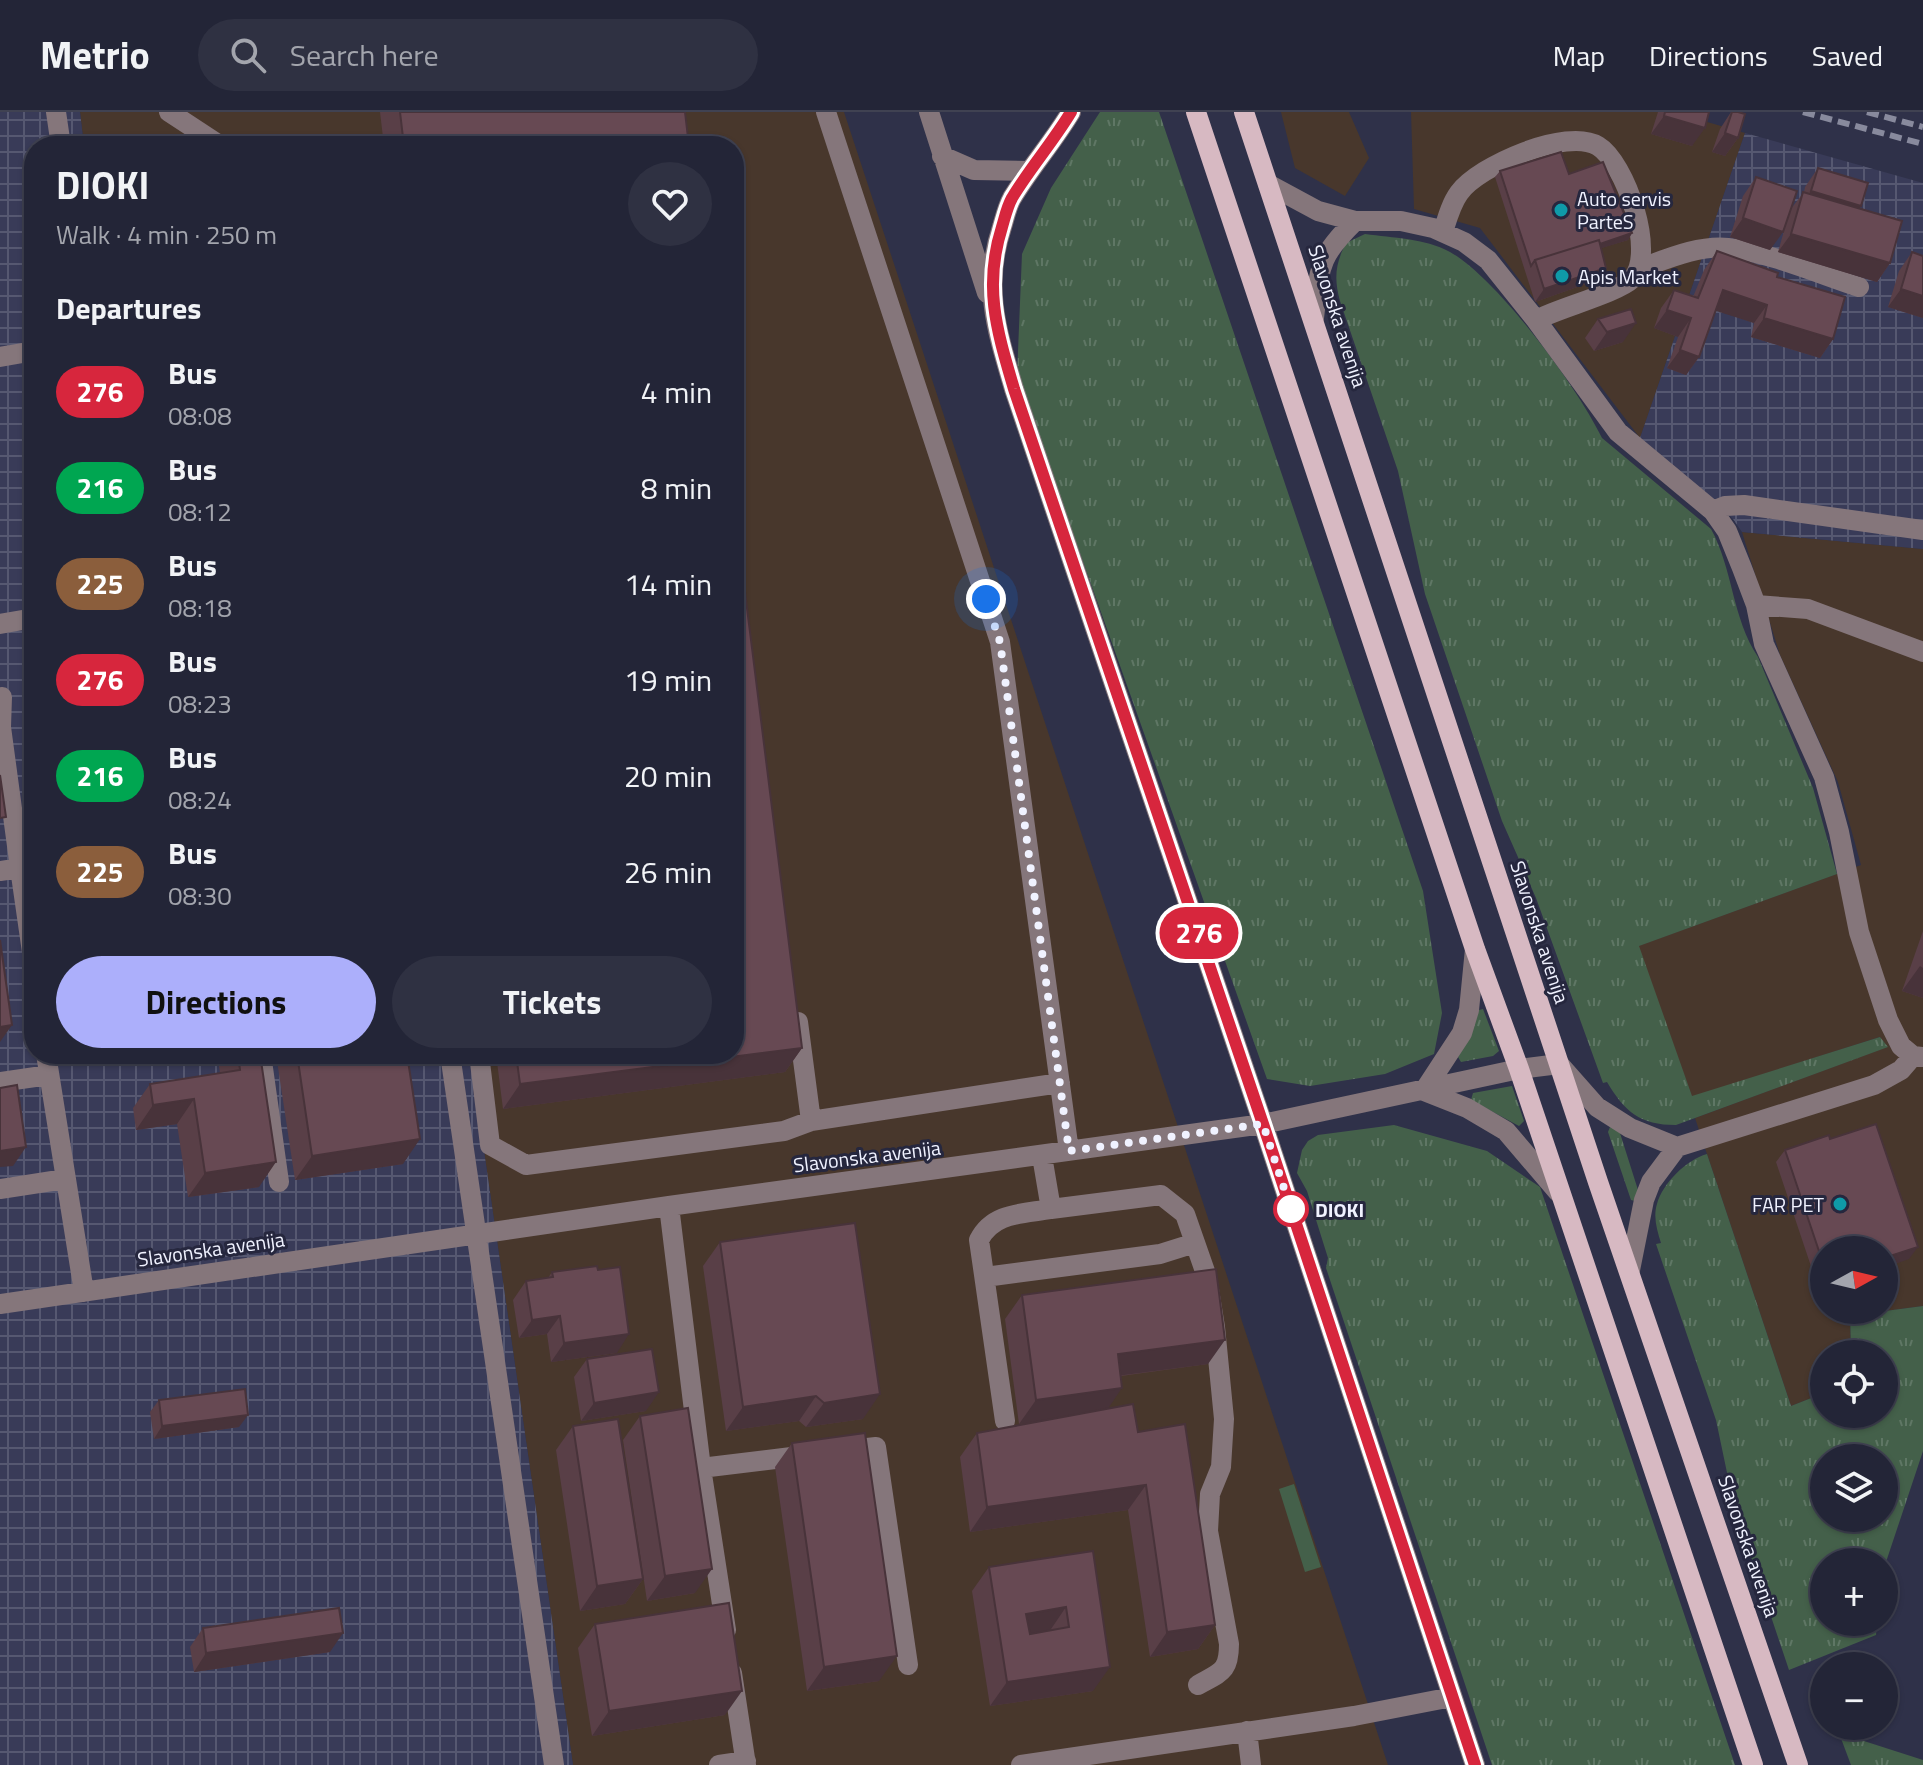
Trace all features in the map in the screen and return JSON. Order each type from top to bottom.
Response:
[{"type":"main road","points":[[1196,112],[1475,949],[1519,1069],[1753,1765]]},
{"type":"main road","name":"Slavonska avenija","points":[[1244,112],[1559,1064],[1798,1765]]},
{"type":"street","points":[[56,112],[60,136]]},
{"type":"street","points":[[169,112],[206,136]]},
{"type":"street","points":[[826,112],[1000,642],[1069,1151]]},
{"type":"street","points":[[929,112],[993,312],[1014,389],[1263,1124],[1475,1765]]},
{"type":"street","points":[[993,312],[991,272],[1010,201],[1071,112]]},
{"type":"street","points":[[1443,232],[1458,193],[1474,177],[1499,162],[1575,140],[1597,145],[1617,165],[1638,222],[1642,255],[1639,269],[1631,280],[1620,286],[1536,320]]},
{"type":"street","points":[[942,156],[974,170],[1029,171]]},
{"type":"street","points":[[1268,184],[1318,211],[1355,221],[1401,221],[1443,232],[1464,242],[1488,260],[1618,432],[1713,511],[1727,531],[1756,605],[1764,644],[1824,777],[1839,832],[1859,932],[1888,1020],[1901,1046],[1918,1057],[1874,1085],[1677,1147],[1651,1182],[1644,1200],[1630,1270]]},
{"type":"street","points":[[1314,318],[1319,269],[1331,244],[1355,221]]},
{"type":"street","points":[[1639,269],[1686,253],[1727,248],[1757,254],[1859,287]]},
{"type":"street","points":[[0,357],[24,353]]},
{"type":"street","points":[[1713,511],[1725,506],[1744,505],[1923,530]]},
{"type":"street","points":[[1756,605],[1808,609],[1923,652]]},
{"type":"street","points":[[0,624],[24,620]]},
{"type":"street","points":[[2,697],[0,727],[10,870],[24,926]]},
{"type":"street","points":[[1475,949],[1469,1010],[1462,1033],[1424,1091],[1467,1108],[1506,1131],[1558,1192]]},
{"type":"street","points":[[795,1000],[811,1121]]},
{"type":"street","points":[[47,1064],[84,1292]]},
{"type":"street","points":[[262,1064],[279,1182]]},
{"type":"street","points":[[451,1064],[554,1765]]},
{"type":"street","points":[[480,1064],[490,1145],[526,1165],[784,1131],[811,1121],[1060,1083]]},
{"type":"street","points":[[1559,1064],[1597,1107],[1630,1128],[1677,1147]]},
{"type":"street","name":"Slavonska avenija","points":[[0,1304],[669,1206],[1263,1124],[1519,1069],[1559,1064]]},
{"type":"street","points":[[0,1082],[49,1075]]},
{"type":"street","points":[[1042,1156],[1051,1209]]},
{"type":"street","points":[[0,1189],[65,1179]]},
{"type":"street","points":[[1005,1421],[979,1240],[985,1228],[999,1218],[1161,1195],[1185,1214],[1207,1277],[1222,1404],[1221,1467],[1210,1494],[1208,1531],[1229,1644],[1226,1668],[1198,1685]]},
{"type":"street","points":[[669,1206],[701,1468],[746,1763],[719,1765]]},
{"type":"street","points":[[985,1277],[1160,1254],[1195,1243]]},
{"type":"street","points":[[701,1468],[876,1447],[908,1665]]},
{"type":"street","points":[[1021,1765],[1354,1716],[1452,1697]]},
{"type":"street","points":[[1247,1731],[1251,1765]]},
{"type":"shaded area","points":[[0,112],[80,112],[83,136],[24,136],[24,1064],[471,1064],[573,1765],[0,1765]]},
{"type":"shaded area","points":[[80,112],[844,112],[1388,1765],[573,1765],[471,1064],[744,1064],[744,136],[83,136]]},
{"type":"shaded area","points":[[1281,112],[1349,112],[1369,158],[1345,196],[1295,168]]},
{"type":"shaded area","points":[[1411,112],[1673,112],[1745,133],[1640,438],[1480,228],[1414,209]]},
{"type":"shaded area","points":[[1745,133],[1923,183],[1923,549],[1742,532],[1706,493],[1640,438]]},
{"type":"shaded area","points":[[1742,532],[1923,549],[1923,1306],[1898,1309],[1898,1236],[1810,1236],[1810,1324],[1850,1324],[1851,1340],[1810,1340],[1810,1399],[1791,1406],[1695,1118],[1887,1047],[1880,1037],[1692,1097],[1638,946],[1861,865],[1838,782],[1780,655]]},
{"type":"green space","points":[[1100,112],[1159,112],[1423,891],[1442,1013],[1434,1054],[1385,1074],[1310,1086],[1267,1079],[1017,376],[1022,254],[1051,188]]},
{"type":"green space","points":[[1365,234],[1430,244],[1450,252],[1469,266],[1491,285],[1535,336],[1575,392],[1602,438],[1711,529],[1724,560],[1749,642],[1813,788],[1837,874],[1639,946],[1692,1096],[1880,1037],[1888,1047],[1676,1125],[1653,1122],[1635,1115],[1607,1082],[1603,1083],[1536,898],[1502,821],[1425,594],[1398,471],[1340,301],[1336,279],[1340,258],[1346,243]]},
{"type":"green space","points":[[1483,1009],[1499,1051],[1493,1056],[1461,1062],[1458,1057],[1471,1034],[1479,1010]]},
{"type":"green space","points":[[1512,1086],[1524,1121],[1519,1126],[1471,1100],[1473,1093]]},
{"type":"green space","points":[[1394,1125],[1487,1151],[1540,1187],[1735,1765],[1492,1765],[1326,1268],[1328,1258],[1307,1191],[1297,1173],[1302,1150],[1308,1141],[1318,1135]]},
{"type":"green space","points":[[1610,1127],[1619,1130],[1638,1190],[1635,1201],[1631,1200],[1608,1132]]},
{"type":"green space","points":[[1707,1154],[1791,1406],[1810,1399],[1810,1428],[1898,1428],[1898,1340],[1851,1340],[1850,1324],[1898,1324],[1898,1309],[1923,1306],[1923,1451],[1898,1526],[1898,1444],[1810,1444],[1810,1532],[1896,1532],[1891,1548],[1810,1548],[1810,1636],[1874,1636],[1834,1652],[1810,1652],[1810,1662],[1789,1670],[1734,1506],[1716,1420],[1656,1244],[1661,1243],[1655,1219],[1660,1196],[1676,1173]]},
{"type":"green space","points":[[1294,1484],[1321,1567],[1305,1572],[1279,1489]]},
{"type":"green space","points":[[1842,1740],[1861,1740],[1923,1760],[1923,1765],[1851,1765]]},
{"type":"building","points":[[400,112],[685,112],[688,136],[403,136]]},
{"type":"building","points":[[1665,112],[1709,112],[1705,128],[1664,116]]},
{"type":"building","points":[[1732,112],[1745,114],[1738,138],[1725,133]]},
{"type":"building","name":"Auto servis ParteS","points":[[1561,152],[1569,174],[1603,162],[1632,233],[1535,260],[1531,266],[1500,171]]},
{"type":"building","points":[[1818,168],[1868,183],[1861,206],[1811,191]]},
{"type":"building","points":[[1756,177],[1797,191],[1783,232],[1743,218]]},
{"type":"building","points":[[1803,192],[1902,221],[1890,263],[1791,234]]},
{"type":"building","points":[[1599,240],[1606,268],[1544,289],[1535,260]]},
{"type":"building","points":[[1717,251],[1778,273],[1777,277],[1845,297],[1833,339],[1764,318],[1767,305],[1723,290],[1699,357],[1680,350],[1691,318],[1667,310],[1674,290],[1698,298]]},
{"type":"building","points":[[1912,252],[1923,256],[1923,296],[1901,289]]},
{"type":"building","points":[[1631,309],[1636,323],[1607,332],[1598,319]]},
{"type":"building","points":[[744,584],[802,1048],[744,1055]]},
{"type":"building","points":[[0,775],[6,817],[0,818]]},
{"type":"building","points":[[0,940],[12,1025],[0,1027]]},
{"type":"building","points":[[239,1064],[261,1064],[276,1162],[205,1173],[194,1099],[153,1105],[150,1084],[240,1070]]},
{"type":"building","points":[[298,1064],[409,1064],[420,1139],[312,1156]]},
{"type":"building","points":[[517,1064],[677,1064],[520,1084]]},
{"type":"building","points":[[17,1085],[26,1147],[0,1151],[0,1088]]},
{"type":"building","name":"FAR PET","points":[[1876,1124],[1918,1247],[1898,1253],[1898,1236],[1814,1236],[1785,1150],[1829,1135],[1830,1139]]},
{"type":"building","points":[[855,1223],[880,1394],[824,1403],[816,1396],[743,1407],[720,1242]]},
{"type":"building","points":[[597,1266],[598,1270],[620,1267],[629,1334],[564,1343],[560,1316],[532,1320],[526,1281],[553,1277],[552,1272]]},
{"type":"building","points":[[1216,1269],[1225,1340],[1118,1354],[1122,1388],[1036,1400],[1022,1295]]},
{"type":"building","points":[[652,1349],[659,1392],[594,1403],[587,1359]]},
{"type":"building","points":[[245,1389],[248,1415],[162,1426],[159,1400]]},
{"type":"building","points":[[1133,1404],[1138,1432],[1185,1424],[1215,1625],[1167,1632],[1146,1485],[987,1507],[977,1433]]},
{"type":"building","points":[[688,1408],[712,1569],[665,1576],[640,1416]]},
{"type":"building","points":[[618,1419],[643,1579],[597,1586],[573,1426]]},
{"type":"building","points":[[865,1433],[897,1656],[824,1667],[792,1443]]},
{"type":"building","points":[[1093,1551],[1110,1667],[1007,1682],[989,1567]],"holes":[[[1066,1607],[1069,1627],[1030,1634],[1026,1614]]]},
{"type":"building","points":[[729,1603],[742,1691],[609,1711],[595,1624]]},
{"type":"building","points":[[339,1608],[343,1633],[206,1653],[203,1628]]},
{"type":"railway","points":[[1803,112],[1923,144]]},
{"type":"railway","points":[[1867,112],[1923,127]]},
{"type":"bus line","name":"276","points":[[1071,112],[1010,201],[991,272],[993,312],[998,333],[1014,389],[1263,1124],[1475,1765]]},
{"type":"place","name":"Auto servis ParteS","points":[[1561,210]]},
{"type":"place","name":"Apis Market","points":[[1562,276]]},
{"type":"place","name":"FAR PET","points":[[1840,1204]]},
{"type":"place","name":"DIOKI","points":[[1291,1209]]},
{"type":"route","points":[[986,599],[1000,642],[1069,1151],[1263,1124],[1294,1219],[1291,1209]]}]
